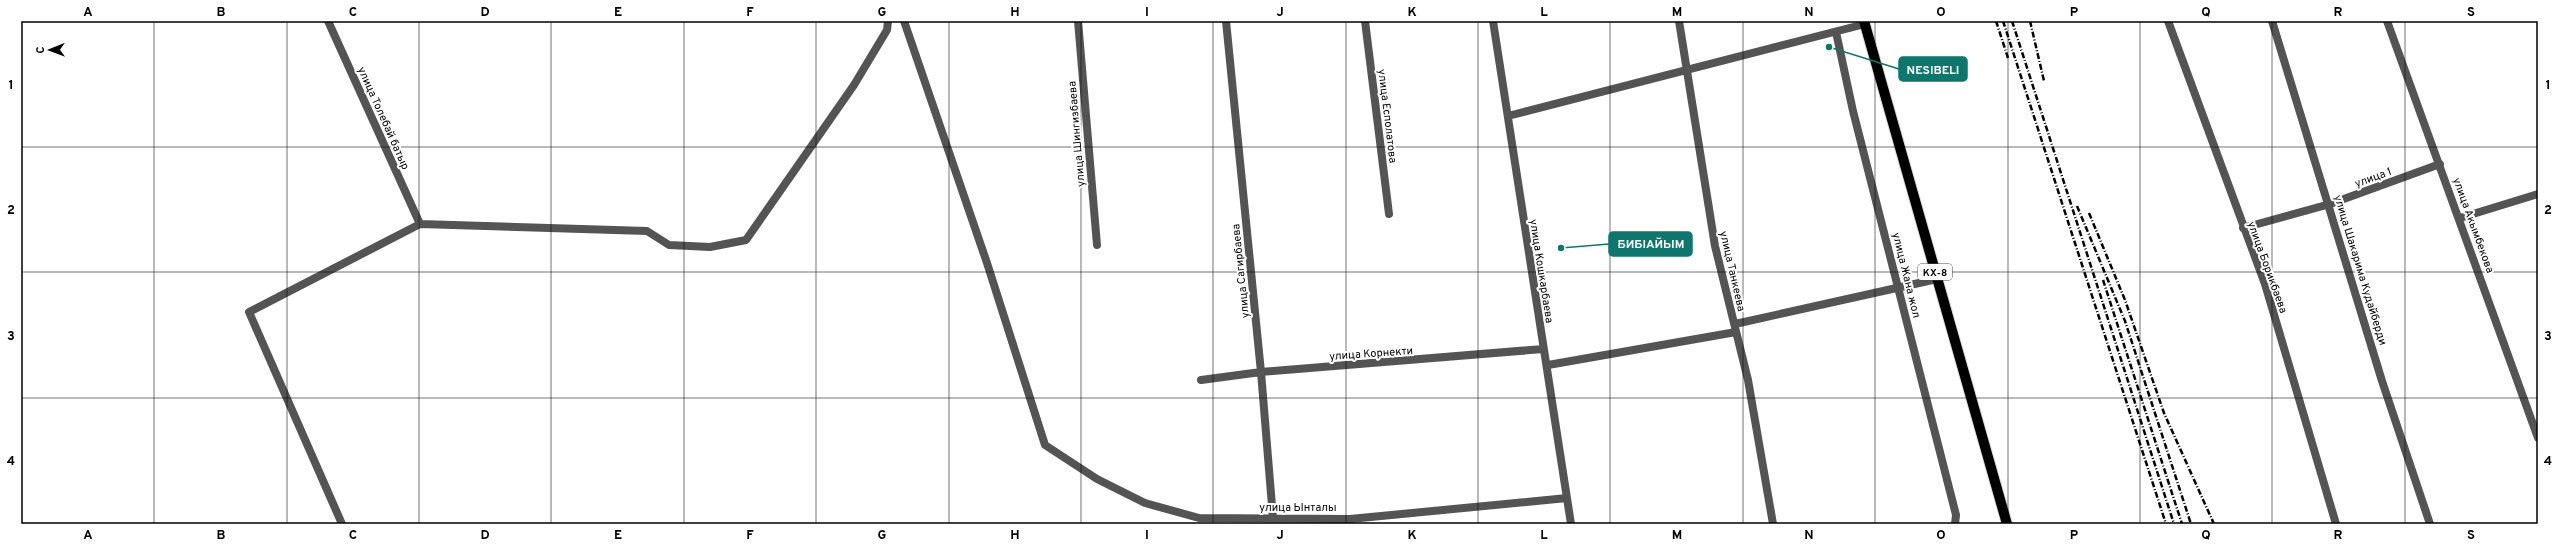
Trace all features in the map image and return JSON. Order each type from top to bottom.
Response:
[{"type":"main road","name":"КХ-8","points":[[1864,23],[2007,524]]},
{"type":"street","name":"улица Толебай батыр","points":[[328,21],[420,224]]},
{"type":"street","points":[[342,524],[249,312],[420,224],[647,231],[669,245],[703,247],[746,240],[854,85],[887,30],[888,21]]},
{"type":"street","name":"улица Ынталы","points":[[904,21],[987,263],[1045,445],[1097,479],[1145,503],[1199,518],[1350,519],[1566,498]]},
{"type":"street","name":"улица Шингизбаева","points":[[1078,21],[1097,245]]},
{"type":"street","name":"улица Сагирбаева","points":[[1226,21],[1261,372],[1273,518]]},
{"type":"street","name":"улица Есполатова","points":[[1365,21],[1389,214]]},
{"type":"street","name":"улица Кошкарбаева","points":[[1493,21],[1543,349],[1548,366],[1566,498],[1571,524]]},
{"type":"street","name":"улица Танкеева","points":[[1678,21],[1715,246],[1748,380],[1773,524]]},
{"type":"street","name":"улица Борикбаева","points":[[2168,21],[2243,228],[2265,284],[2336,524]]},
{"type":"street","name":"улица Шакарима Кудайберди","points":[[2272,21],[2330,204],[2382,381],[2430,524]]},
{"type":"street","name":"улица Акымбекова","points":[[2387,21],[2460,218],[2538,438]]},
{"type":"street","points":[[1508,116],[1836,32],[1864,23]]},
{"type":"street","name":"улица Жана жол","points":[[1836,32],[1853,111],[1956,515],[1955,524]]},
{"type":"street","name":"улица 1","points":[[2243,228],[2330,204],[2440,164]]},
{"type":"street","points":[[2460,218],[2538,194]]},
{"type":"street","points":[[1548,366],[1735,328],[1898,287],[1937,279]]},
{"type":"street","name":"улица Корнекти","points":[[1201,380],[1261,372],[1543,349]]},
{"type":"street","points":[[1199,518],[1208,524]]},
{"type":"railway","points":[[1996,21],[2008,58]]},
{"type":"railway","points":[[2003,21],[2166,524]]},
{"type":"railway","points":[[2012,21],[2174,524]]},
{"type":"railway","points":[[2030,21],[2044,81]]},
{"type":"railway","points":[[2077,206],[2125,321],[2191,524]]},
{"type":"railway","points":[[2089,213],[2125,300],[2164,413],[2214,524]]},
{"type":"railway","points":[[2103,280],[2182,524]]},
{"type":"place","name":"NESIBELI","points":[[1829,47]]},
{"type":"place","name":"БИБІАЙЫМ","points":[[1561,248]]}]
